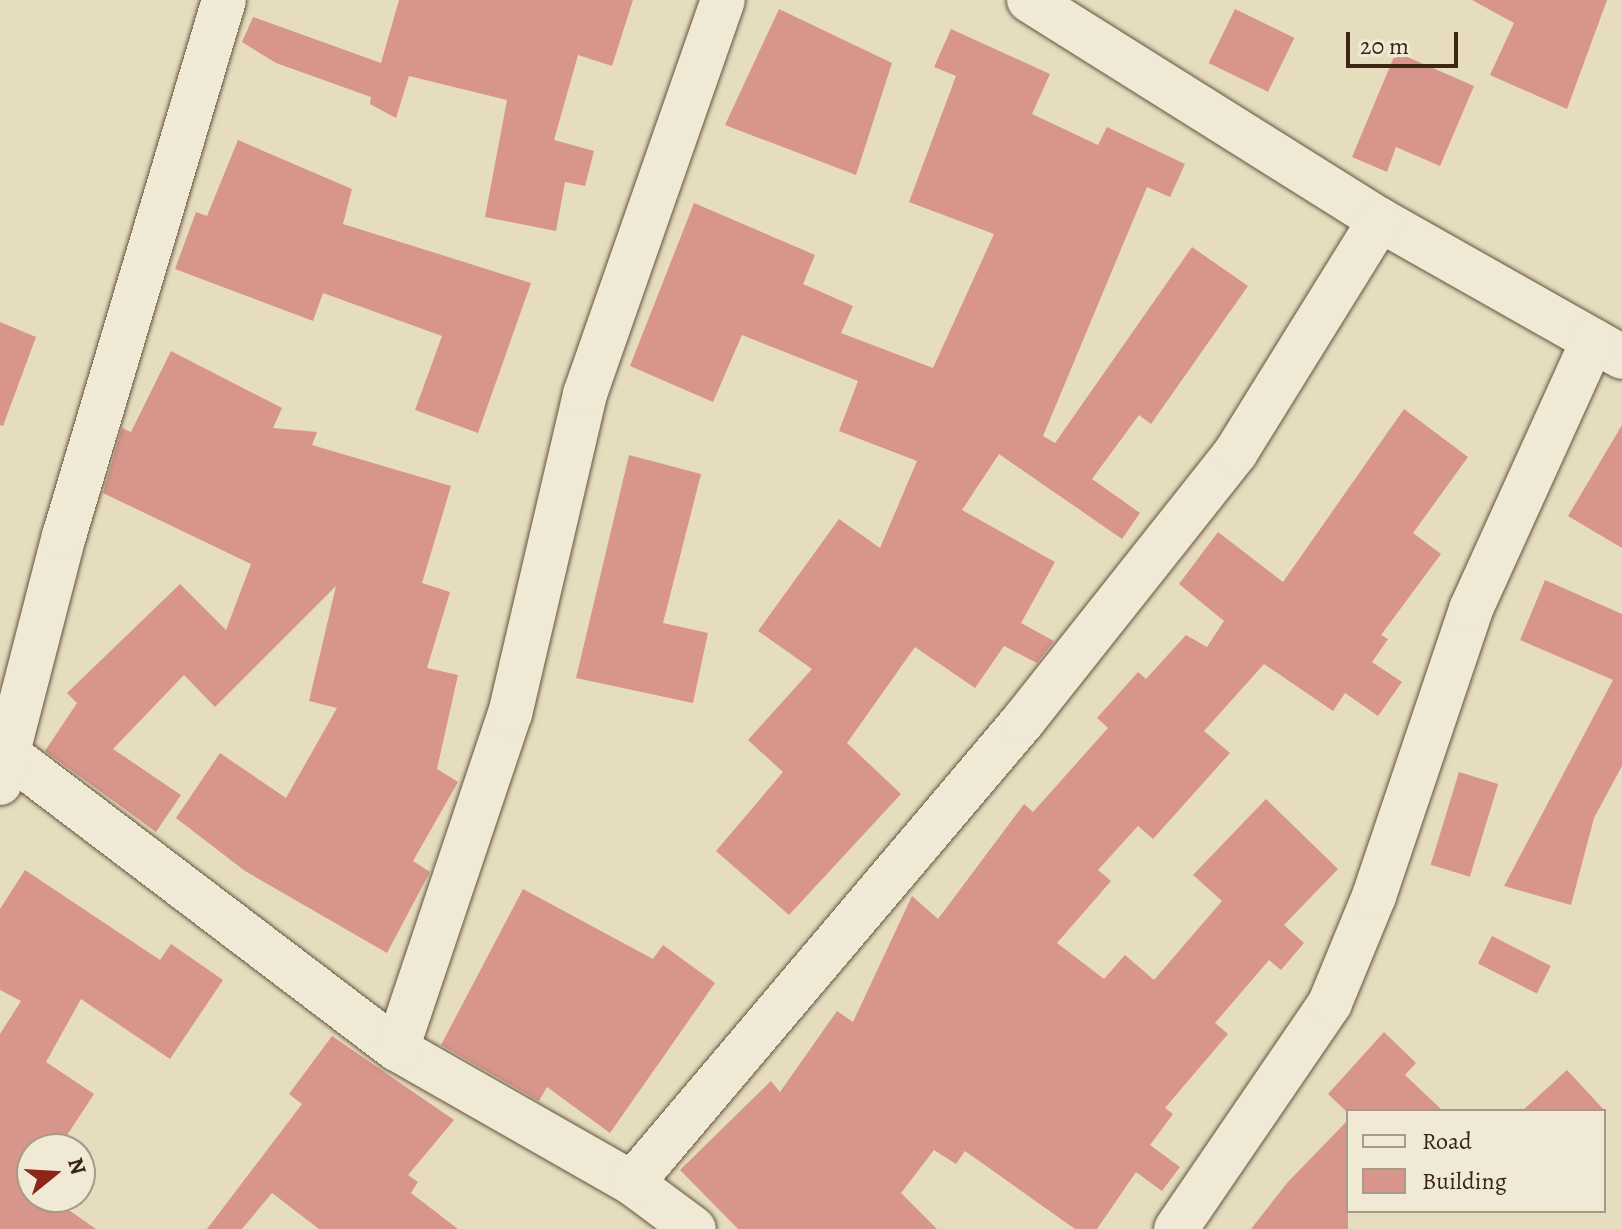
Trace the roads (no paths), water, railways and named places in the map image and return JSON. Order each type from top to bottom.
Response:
[{"type":"street","points":[[224,0],[64,536],[3,760],[397,1049],[632,1183],[694,1229]]},
{"type":"street","points":[[397,1049],[510,714],[585,394],[723,0]]},
{"type":"street","points":[[1029,0],[1380,220],[1608,348],[1471,609],[1374,896],[1330,1003],[1176,1229]]},
{"type":"street","points":[[632,1183],[1023,721],[1236,452],[1380,220]]}]
